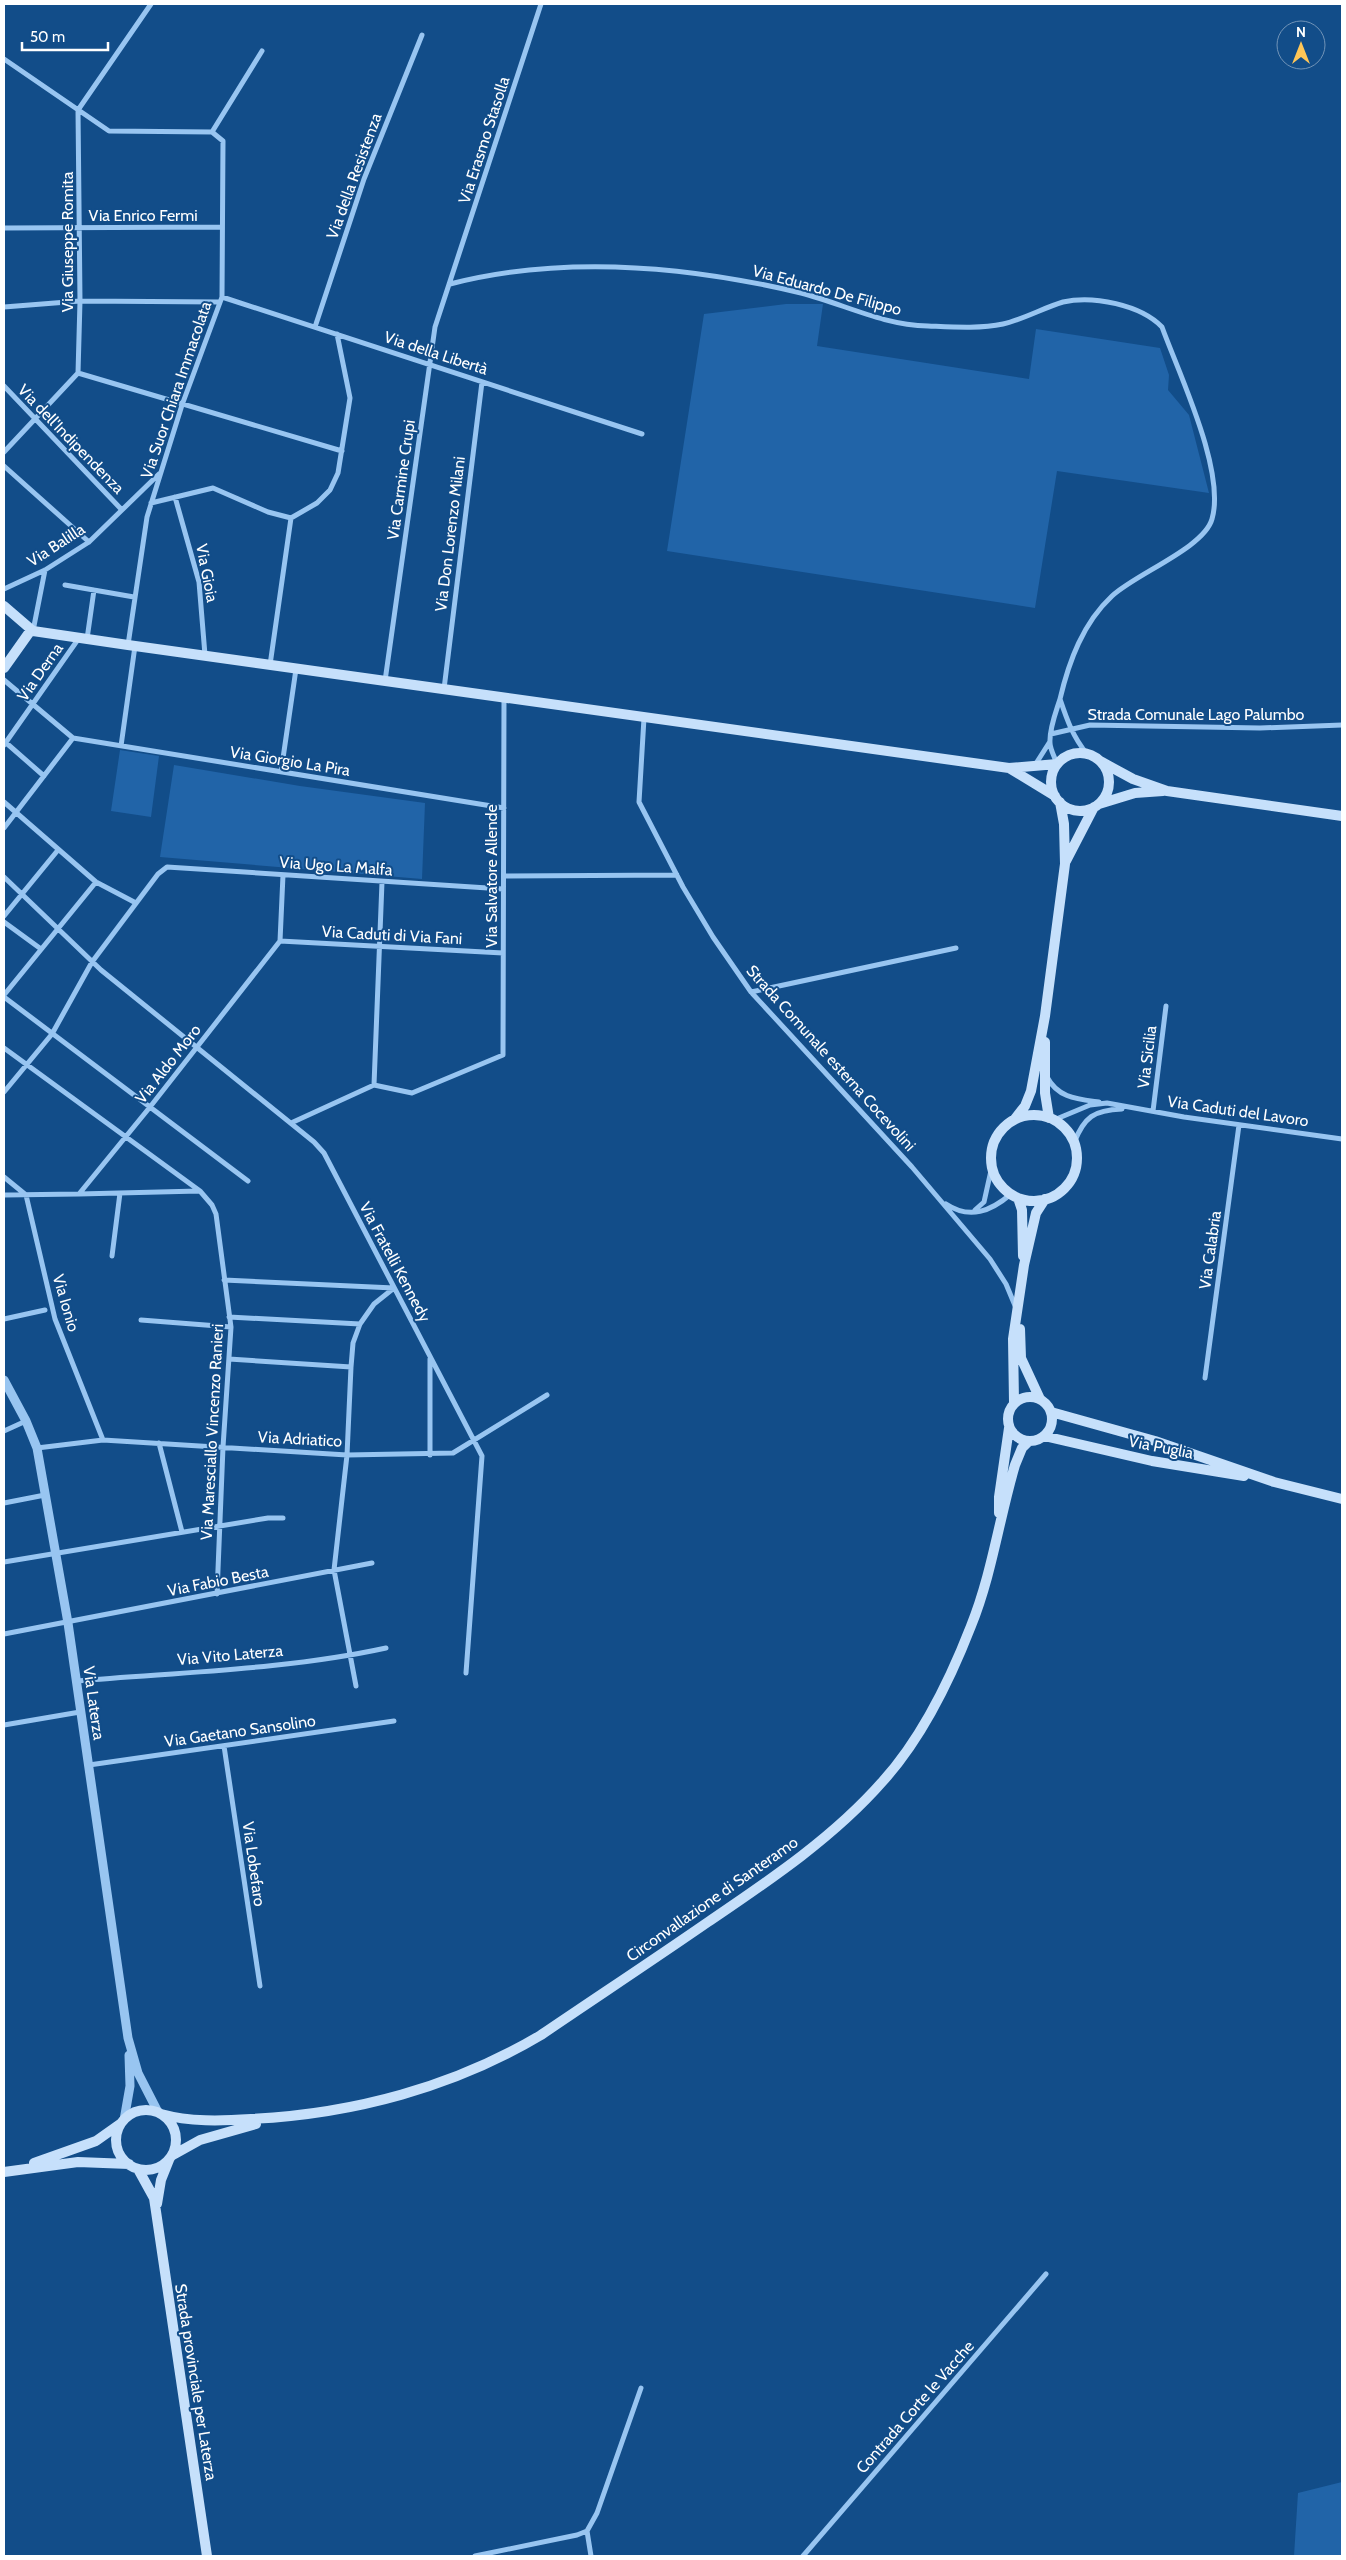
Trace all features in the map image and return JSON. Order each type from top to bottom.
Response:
[{"type":"main road","points":[[4,606],[32,630],[131,646],[1009,768],[1057,764],[1072,754],[1088,754],[1133,778],[1167,791],[1342,816]]},
{"type":"main road","points":[[4,668],[32,630]]},
{"type":"main road","points":[[1009,768],[1072,810],[1088,810],[1105,796],[1109,782],[1105,767],[1100,762]]},
{"type":"main road","points":[[1024,1265],[1022,1210],[1015,1196],[999,1182],[992,1166],[991,1151],[999,1132],[1014,1120],[1025,1106],[1031,1091],[1045,1016],[1065,864],[1064,824],[1051,782],[1057,764]]},
{"type":"main road","points":[[1065,864],[1096,805],[1136,794],[1167,791]]},
{"type":"main road","points":[[1045,1016],[1044,1073],[1052,1119]]},
{"type":"main road","points":[[1014,1120],[1037,1115],[1052,1119],[1063,1126],[1074,1143],[1076,1163],[1069,1182],[1063,1190],[1045,1199],[1036,1200],[1015,1196]]},
{"type":"main road","points":[[999,1524],[999,1497],[1009,1428],[1007,1414],[1014,1402],[1016,1386],[1012,1354],[1024,1265],[1036,1213],[1045,1199]]},
{"type":"main road","points":[[999,1524],[1015,1465],[1022,1448],[1029,1441],[1044,1436],[1050,1428],[1051,1412],[1040,1399],[1021,1358],[1018,1314]]},
{"type":"main road","points":[[1014,1402],[1027,1396],[1040,1399]]},
{"type":"main road","name":"Via Puglia","points":[[1051,1412],[1155,1441],[1274,1482]]},
{"type":"main road","points":[[1009,1428],[1017,1438],[1029,1441]]},
{"type":"main road","name":"Via Puglia","points":[[1044,1436],[1152,1461],[1274,1482],[1342,1499]]},
{"type":"main road","name":"Circonvallazione di Santeramo","points":[[171,2157],[200,2140],[222,2132],[281,2118],[337,2109],[412,2092],[457,2077],[506,2056],[541,2035],[755,1890],[842,1823],[884,1780],[904,1754],[949,1676],[975,1616],[989,1570],[999,1524]]},
{"type":"main road","points":[[9,2171],[96,2141],[140,2111],[159,2113],[174,2127],[176,2136],[171,2157],[161,2180],[156,2212]]},
{"type":"main road","name":"Circonvallazione di Santeramo","points":[[159,2113],[205,2120],[281,2118]]},
{"type":"main road","points":[[123,2122],[116,2141],[122,2158],[134,2166],[154,2198],[156,2212]]},
{"type":"main road","points":[[9,2171],[78,2162],[156,2168],[171,2157]]},
{"type":"main road","name":"Strada provinciale per Laterza","points":[[156,2212],[207,2556]]},
{"type":"street","points":[[78,110],[151,4]]},
{"type":"street","name":"Via Erasmo Stasolla","points":[[450,284],[541,4]]},
{"type":"street","name":"Via della Resistenza","points":[[314,327],[364,179],[422,34]]},
{"type":"street","points":[[4,58],[109,131],[212,132],[262,51]]},
{"type":"street","name":"Via Giuseppe Romita","points":[[78,110],[80,301],[78,373]]},
{"type":"street","name":"Via Suor Chiara Immacolata","points":[[121,746],[134,598],[151,503],[182,405],[221,299],[223,141],[212,132]]},
{"type":"street","name":"Via Enrico Fermi","points":[[4,228],[222,227]]},
{"type":"street","name":"Via Eduardo De Filippo","points":[[450,284],[474,278],[523,271],[624,268],[686,272],[739,280],[830,301],[882,320],[919,326],[1002,324],[1066,302],[1090,300],[1120,306],[1153,318],[1162,327],[1195,412],[1212,476],[1213,518],[1209,527],[1198,540],[1114,594],[1102,606],[1071,657],[1050,743]]},
{"type":"street","name":"Via Carmine Crupi","points":[[385,681],[435,327],[442,302],[450,284]]},
{"type":"street","name":"Via della Libertà","points":[[4,307],[80,301],[221,299],[337,334],[642,434]]},
{"type":"street","points":[[151,503],[213,488],[268,512],[291,518],[317,502],[330,490],[338,473],[350,398],[337,334]]},
{"type":"street","points":[[4,452],[78,373],[342,451]]},
{"type":"street","name":"Via Don Lorenzo Milani","points":[[444,690],[482,382]]},
{"type":"street","name":"Via dell'Indipendenza","points":[[4,386],[121,509]]},
{"type":"street","points":[[4,466],[89,542]]},
{"type":"street","name":"Via Balilla","points":[[4,589],[45,570],[89,542],[159,474]]},
{"type":"street","name":"Via Gioia","points":[[176,497],[199,582],[204,656]]},
{"type":"street","points":[[270,665],[291,518]]},
{"type":"street","points":[[32,630],[45,570]]},
{"type":"street","points":[[65,585],[134,598]]},
{"type":"street","points":[[83,638],[94,590]]},
{"type":"street","name":"Via Derna","points":[[4,742],[34,705],[83,638]]},
{"type":"street","points":[[281,772],[296,669]]},
{"type":"street","points":[[4,680],[73,738],[4,828]]},
{"type":"street","name":"Via Salvatore Allende","points":[[374,1085],[412,1093],[503,1054],[504,698]]},
{"type":"street","points":[[1060,699],[1077,742],[1088,754]]},
{"type":"street","name":"Strada Comunale esterna Cocevolini","points":[[644,718],[638,802],[713,937],[751,992],[939,1199],[990,1259],[1006,1284],[1018,1314]]},
{"type":"street","name":"Strada Comunale Lago Palumbo","points":[[1051,734],[1070,728],[1090,726],[1266,728],[1342,725]]},
{"type":"street","name":"Via Giorgio La Pira","points":[[73,738],[504,808]]},
{"type":"street","points":[[4,742],[44,776]]},
{"type":"street","points":[[1050,743],[1057,764]]},
{"type":"street","points":[[1034,766],[1050,743]]},
{"type":"street","points":[[4,802],[96,882],[136,903],[92,962],[52,1034],[4,1092]]},
{"type":"street","points":[[4,916],[58,850]]},
{"type":"street","name":"Via Ugo La Malfa","points":[[136,903],[158,874],[167,867],[503,889]]},
{"type":"street","points":[[280,941],[283,875]]},
{"type":"street","points":[[504,876],[677,875]]},
{"type":"street","name":"Via Fratelli Kennedy","points":[[4,876],[92,962],[324,1153],[482,1456],[466,1673]]},
{"type":"street","points":[[96,882],[4,996],[248,1181]]},
{"type":"street","points":[[291,1124],[374,1085],[382,882]]},
{"type":"street","points":[[4,922],[41,949]]},
{"type":"street","name":"Via Caduti di Via Fani","points":[[280,941],[503,954]]},
{"type":"street","name":"Via Aldo Moro","points":[[79,1194],[197,1048],[280,941]]},
{"type":"street","points":[[751,992],[956,948]]},
{"type":"street","name":"Via Sicilia","points":[[1153,1111],[1166,1006]]},
{"type":"street","name":"Via Maresciallo Vincenzo Ranieri","points":[[4,1048],[200,1191],[212,1205],[216,1214],[231,1326],[223,1447],[217,1594]]},
{"type":"street","points":[[1044,1073],[1057,1092],[1066,1097],[1130,1108]]},
{"type":"street","points":[[1052,1119],[1090,1105],[1107,1103]]},
{"type":"street","points":[[1074,1143],[1081,1125],[1094,1115],[1130,1108]]},
{"type":"street","name":"Via Caduti del Lavoro","points":[[1130,1108],[1342,1139]]},
{"type":"street","name":"Via Calabria","points":[[1205,1378],[1239,1125]]},
{"type":"street","points":[[972,1211],[984,1202],[992,1166]]},
{"type":"street","points":[[4,1177],[26,1195]]},
{"type":"street","points":[[4,1195],[200,1191]]},
{"type":"street","points":[[112,1256],[120,1193]]},
{"type":"street","name":"Via Ionio","points":[[26,1195],[55,1319],[104,1440]]},
{"type":"street","points":[[939,1199],[953,1208],[972,1211],[995,1208],[1015,1196]]},
{"type":"street","points":[[224,1280],[394,1288]]},
{"type":"street","points":[[356,1686],[352,1655],[334,1570],[347,1455],[353,1343],[360,1324],[374,1304],[394,1288]]},
{"type":"street","points":[[4,1319],[45,1310]]},
{"type":"street","points":[[230,1317],[360,1324]]},
{"type":"street","points":[[141,1320],[231,1326]]},
{"type":"street","points":[[430,1356],[430,1455]]},
{"type":"street","points":[[229,1359],[351,1367]]},
{"type":"street","name":"Via Laterza","points":[[4,1380],[26,1421],[36,1448],[56,1553],[68,1623],[128,2038]]},
{"type":"street","name":"Via Adriatico","points":[[36,1448],[104,1440],[347,1455],[430,1455],[453,1453],[475,1442],[547,1395]]},
{"type":"street","points":[[4,1431],[26,1421]]},
{"type":"street","points":[[159,1444],[182,1532]]},
{"type":"street","points":[[4,1503],[45,1495]]},
{"type":"street","points":[[4,1562],[268,1518],[283,1518]]},
{"type":"street","name":"Via Fabio Besta","points":[[4,1634],[217,1594],[372,1562]]},
{"type":"street","name":"Via Vito Laterza","points":[[76,1681],[248,1667],[352,1655],[386,1648]]},
{"type":"street","points":[[4,1725],[80,1712]]},
{"type":"street","name":"Via Gaetano Sansolino","points":[[89,1765],[394,1721]]},
{"type":"street","name":"Via Lobefaro","points":[[224,1746],[260,1986]]},
{"type":"street","points":[[128,2038],[138,2073],[159,2113]]},
{"type":"street","points":[[123,2122],[130,2086],[128,2038]]},
{"type":"street","name":"Contrada Corte le Vacche","points":[[803,2556],[1046,2274]]},
{"type":"street","points":[[591,2556],[587,2531],[597,2513],[641,2388]]},
{"type":"street","points":[[475,2556],[567,2538],[587,2531]]},
{"type":"shaded area","points":[[786,304],[823,304],[817,346],[1029,379],[1036,329],[1160,348],[1169,375],[1168,390],[1189,415],[1209,493],[1057,471],[1035,608],[667,551],[704,314]]},
{"type":"shaded area","points":[[120,750],[159,756],[151,817],[111,811]]},
{"type":"shaded area","points":[[174,765],[300,786],[425,803],[422,879],[160,857]]},
{"type":"shaded area","points":[[1342,2482],[1342,2556],[1294,2556],[1298,2493]]}]
